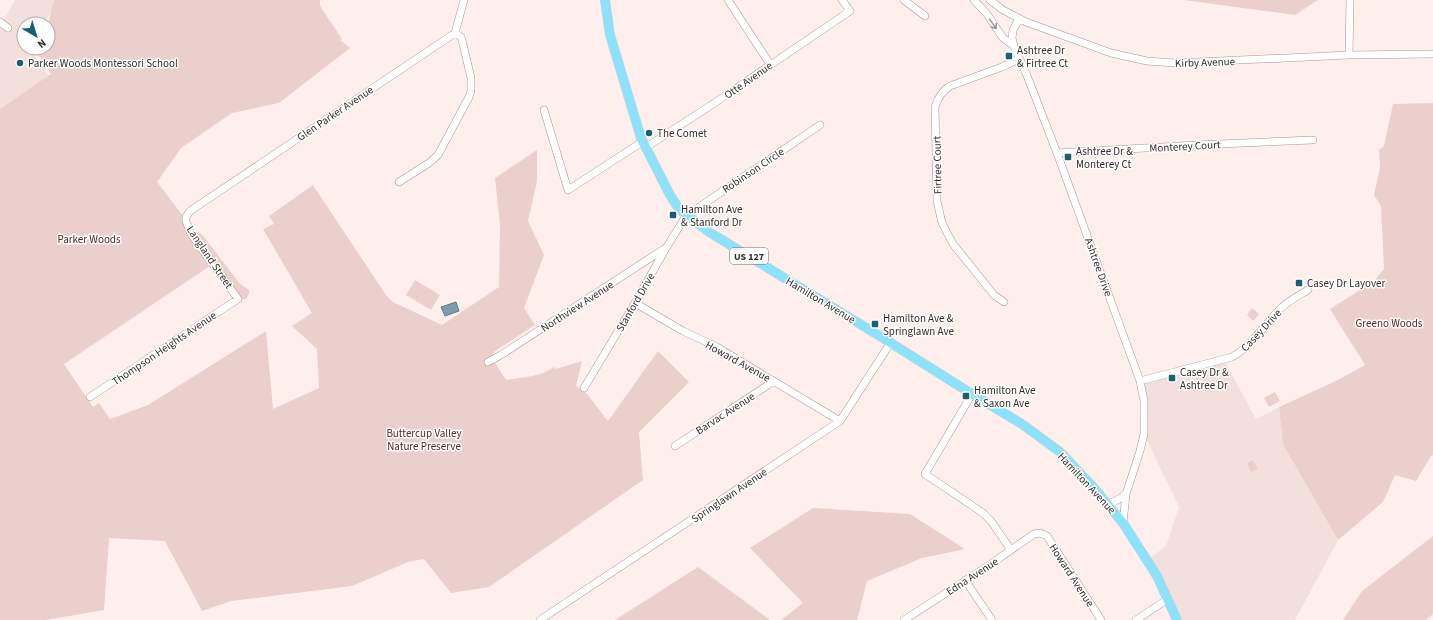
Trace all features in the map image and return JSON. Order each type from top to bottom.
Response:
[{"type":"main road","name":"Hamilton Avenue","points":[[605,0],[610,35],[644,145],[679,209],[686,216],[709,232],[891,342],[1022,424],[1060,452],[1123,523],[1157,576],[1177,620]]},
{"type":"street","points":[[399,182],[438,156],[469,97],[471,84],[463,44],[461,37],[455,33],[464,0]]},
{"type":"street","name":"Otte Avenue","points":[[544,110],[568,190],[716,102],[850,11],[842,0]]},
{"type":"street","points":[[904,0],[925,16]]},
{"type":"street","points":[[974,0],[1003,38],[1014,46]]},
{"type":"street","name":"Kirby Avenue","points":[[990,0],[1003,10],[1019,19],[1111,53],[1147,61],[1176,63],[1349,55],[1433,54]]},
{"type":"street","points":[[1349,55],[1350,0]]},
{"type":"street","points":[[730,1],[770,64]]},
{"type":"street","name":"Ashtree Drive","points":[[1019,19],[1013,30],[1012,38],[1014,46],[1057,153],[1140,381],[1144,401],[1144,434],[1126,494],[1123,523]]},
{"type":"street","points":[[0,22],[8,28]]},
{"type":"street","name":"Glen Parker Avenue","points":[[188,214],[192,209],[455,33]]},
{"type":"street","name":"Firtree Court","points":[[1004,302],[989,290],[953,244],[942,223],[937,201],[935,107],[938,96],[950,86],[1002,67],[1019,59]]},
{"type":"street","name":"Robinson Circle","points":[[686,216],[820,125]]},
{"type":"street","name":"Monterey Court","points":[[1057,153],[1313,140]]},
{"type":"street","name":"Langland Street","points":[[188,214],[186,224],[191,234],[238,299]]},
{"type":"street","name":"Stanford Drive","points":[[584,388],[686,216]]},
{"type":"street","name":"Northview Avenue","points":[[488,362],[666,248]]},
{"type":"street","name":"Casey Drive","points":[[1140,381],[1232,357],[1248,345],[1285,304],[1308,290]]},
{"type":"street","name":"Thompson Heights Avenue","points":[[90,397],[238,299]]},
{"type":"street","name":"Howard Avenue","points":[[635,303],[683,331],[717,347],[840,421]]},
{"type":"street","name":"Springlawn Avenue","points":[[540,620],[840,421],[891,342]]},
{"type":"street","name":"Barvac Avenue","points":[[675,446],[774,381]]},
{"type":"street","points":[[972,394],[925,474],[983,513],[1011,550]]},
{"type":"street","points":[[1107,504],[1121,498],[1126,494]]},
{"type":"street","name":"Howard Avenue","points":[[1040,532],[1047,536],[1101,620]]},
{"type":"street","name":"Edna Avenue","points":[[904,620],[1034,534],[1040,532]]},
{"type":"street","points":[[966,580],[992,620]]},
{"type":"street","points":[[1136,620],[1168,599]]},
{"type":"shaded area","name":"Parker Woods Montessori School","points":[[15,0],[52,0],[56,3],[49,16],[16,16],[16,56],[34,56],[50,78],[0,111],[0,22],[2,23]]},
{"type":"shaded area","points":[[1224,360],[1256,419],[1279,407],[1283,444],[1338,540],[1295,620],[1177,620],[1147,560],[1166,546],[1179,507],[1144,434],[1140,381]]},
{"type":"green space","points":[[54,0],[320,0],[320,6],[342,39],[340,40],[350,48],[279,103],[232,113],[181,148],[157,182],[194,230],[204,237],[240,284],[249,290],[249,294],[246,299],[238,299],[213,264],[64,364],[93,407],[99,403],[110,419],[148,405],[266,331],[273,409],[319,388],[317,349],[292,326],[312,313],[263,229],[274,224],[269,216],[313,185],[386,295],[393,302],[442,325],[499,287],[500,224],[495,178],[537,150],[537,181],[528,221],[544,255],[524,308],[535,325],[495,351],[491,357],[506,380],[537,375],[554,367],[556,369],[582,361],[576,386],[587,394],[608,421],[658,351],[689,382],[639,432],[643,480],[489,587],[451,593],[424,559],[408,562],[352,586],[231,601],[202,611],[165,541],[109,538],[104,610],[46,620],[0,620],[0,109],[51,74],[39,56],[56,56],[56,16],[50,16]]},
{"type":"green space","points":[[1184,0],[1318,0],[1295,15]]},
{"type":"green space","name":"Greeno Woods","points":[[1433,103],[1433,455],[1416,481],[1395,475],[1383,502],[1338,540],[1283,444],[1279,407],[1336,381],[1365,365],[1330,309],[1374,281],[1384,269],[1381,206],[1374,195],[1380,168],[1379,150],[1384,146],[1393,104]]},
{"type":"green space","points":[[415,280],[440,295],[431,310],[406,295]]},
{"type":"green space","points":[[1252,308],[1259,314],[1253,321],[1247,315]]},
{"type":"green space","points":[[1275,392],[1280,401],[1269,407],[1264,398]]},
{"type":"green space","points":[[1253,460],[1258,469],[1251,472],[1247,463]]},
{"type":"green space","points":[[813,508],[910,514],[965,549],[922,558],[867,581],[857,620],[781,620],[803,603],[750,548]]},
{"type":"green space","points":[[1433,536],[1433,614],[1426,620],[1343,620],[1362,591]]},
{"type":"green space","points":[[698,567],[770,620],[615,620]]},
{"type":"water","points":[[456,302],[459,311],[445,316],[441,307]]},
{"type":"place","name":"Ashtree Dr & Firtree Ct","points":[[1009,56]]},
{"type":"place","name":"Parker Woods Montessori School","points":[[20,63]]},
{"type":"place","name":"The Comet","points":[[649,133]]},
{"type":"place","name":"Ashtree Dr & Monterey Ct","points":[[1068,157]]},
{"type":"place","name":"Hamilton Ave & Stanford Dr","points":[[673,215]]},
{"type":"place","name":"Casey Dr Layover","points":[[1299,283]]},
{"type":"place","name":"Hamilton Ave & Springlawn Ave","points":[[875,324]]},
{"type":"place","name":"Casey Dr & Ashtree Dr","points":[[1172,378]]},
{"type":"place","name":"Hamilton Ave & Saxon Ave","points":[[966,396]]},
{"type":"park label","name":"Parker Woods","points":[[89,239]]},
{"type":"park label","name":"Buttercup Valley Nature Preserve","points":[[424,439]]}]
